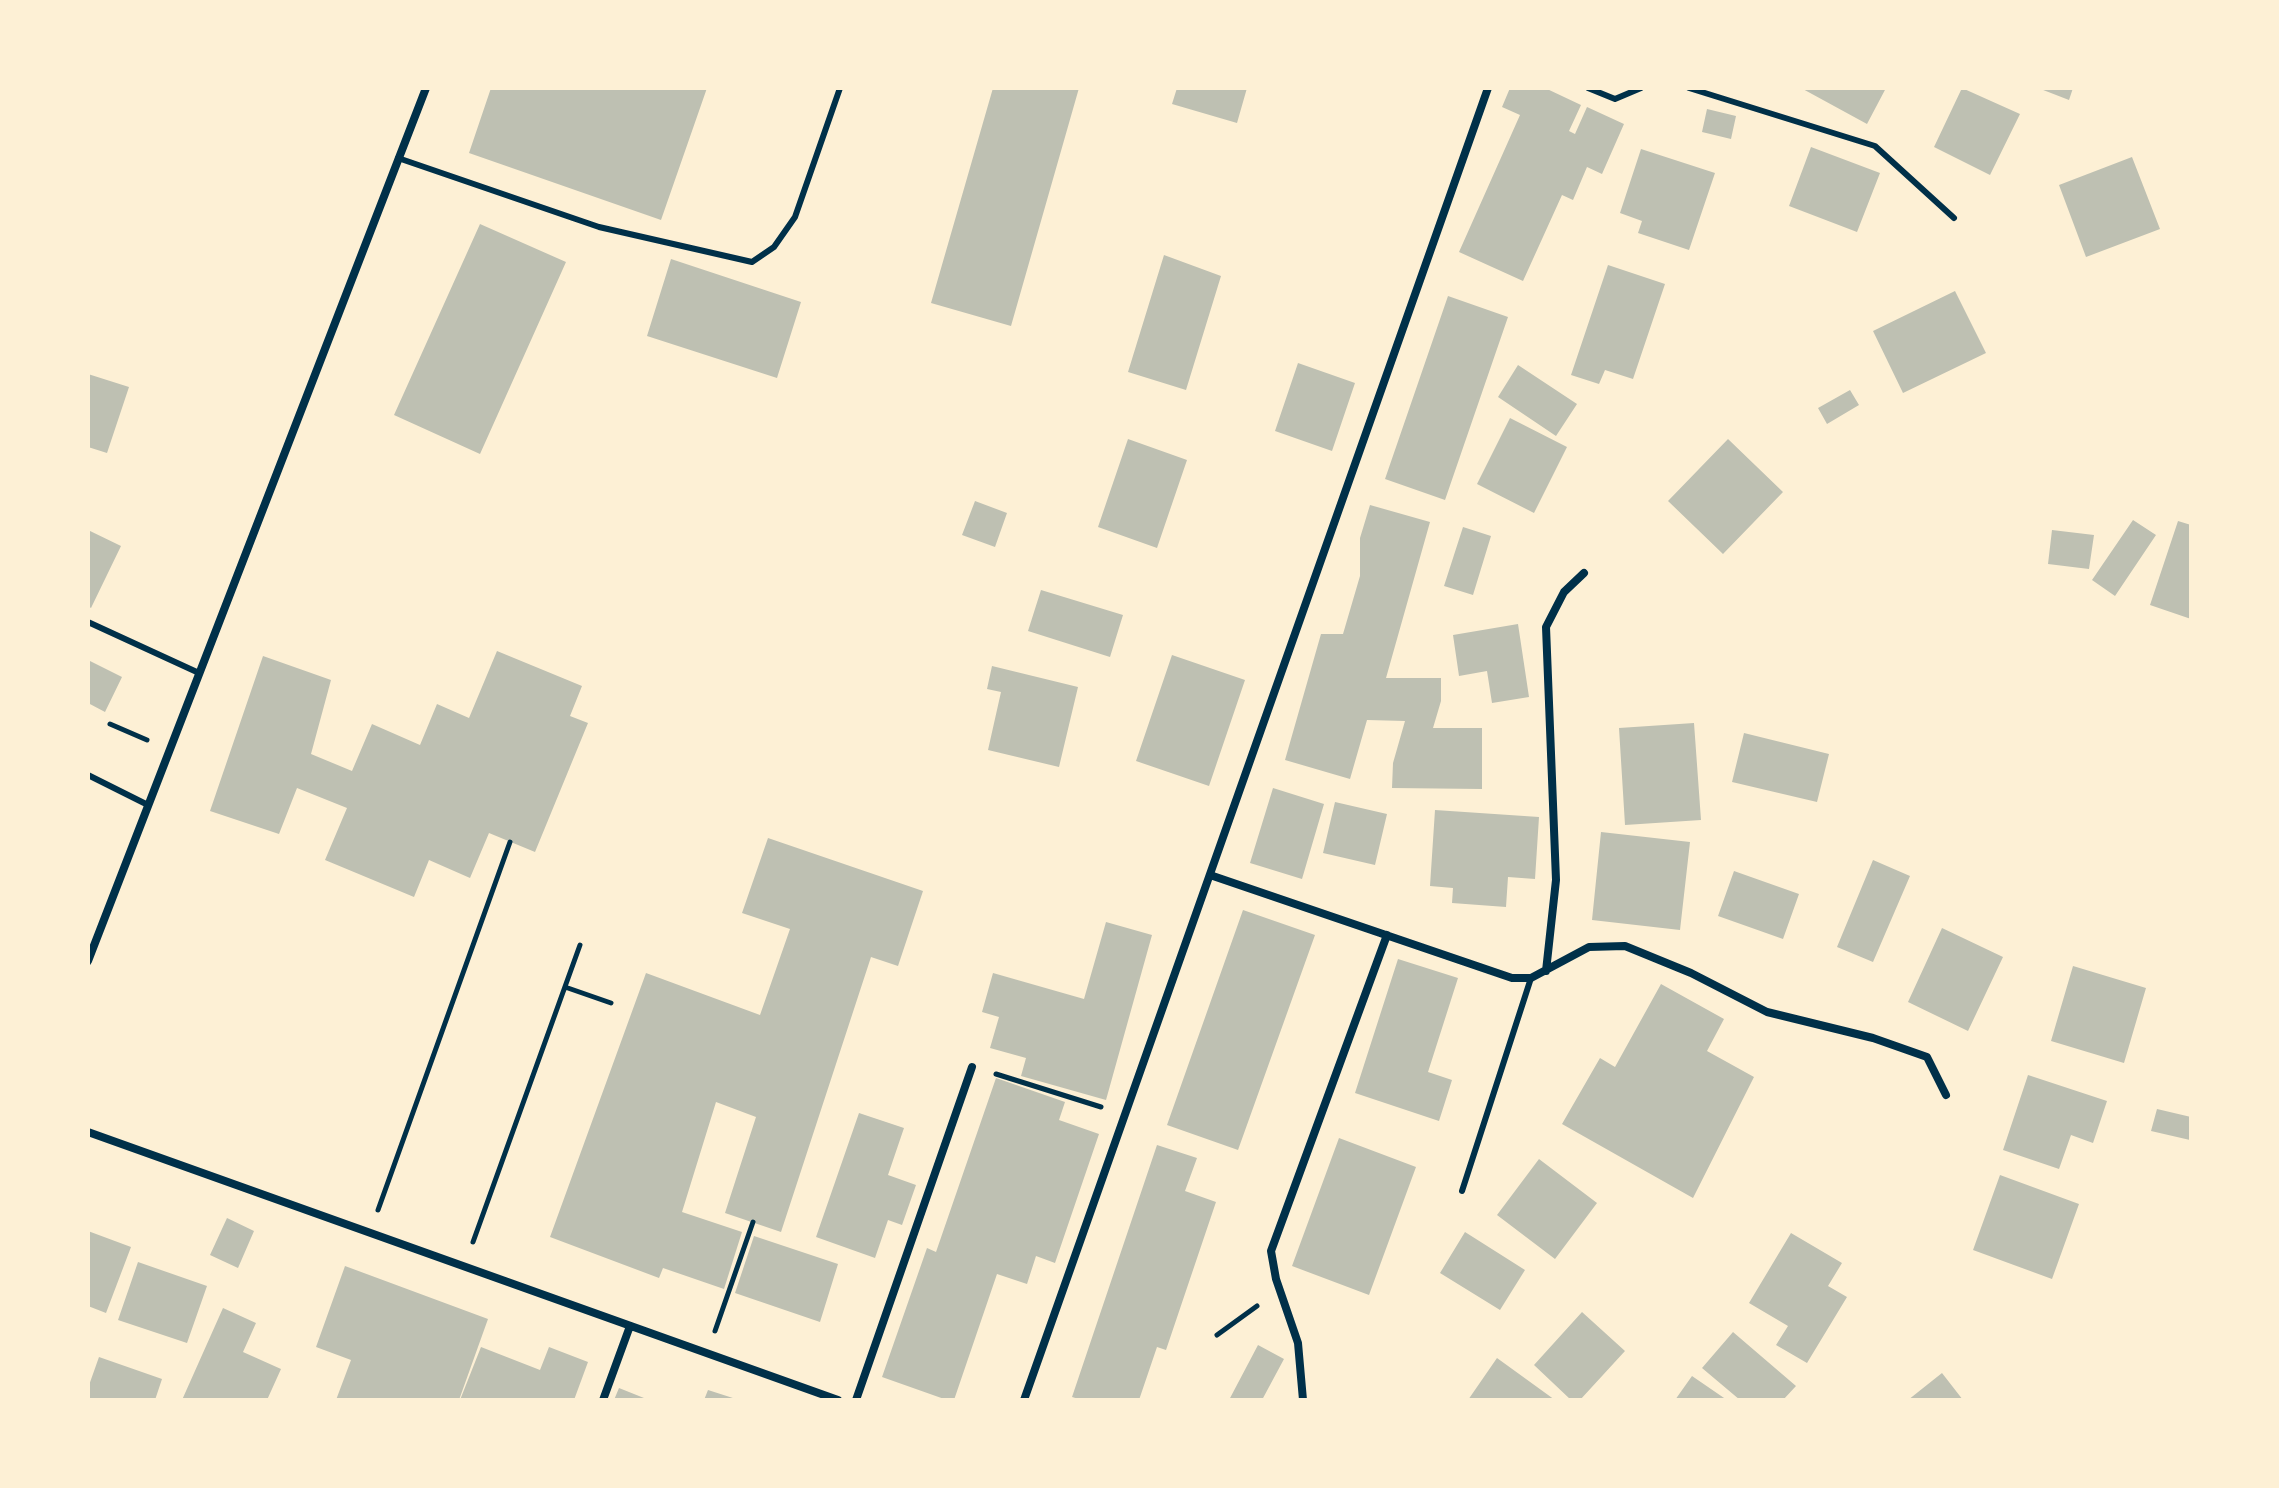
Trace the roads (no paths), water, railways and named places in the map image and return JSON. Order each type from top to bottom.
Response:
[{"type":"street","points":[[88,961],[426,88]]},
{"type":"street","points":[[1024,1400],[1488,88]]},
{"type":"street","points":[[1546,971],[1556,880],[1546,627],[1564,592],[1584,573]]},
{"type":"street","points":[[1210,875],[1512,978],[1531,978],[1589,947],[1625,946],[1691,973],[1767,1012],[1873,1038],[1927,1057],[1946,1095]]},
{"type":"street","points":[[1303,1400],[1298,1343],[1276,1279],[1271,1251],[1387,935]]},
{"type":"street","points":[[856,1400],[972,1067]]},
{"type":"street","points":[[88,1132],[838,1400]]},
{"type":"street","points":[[603,1400],[630,1326]]},
{"type":"lane","points":[[398,158],[599,227],[752,262],[774,247],[795,217],[840,88]]},
{"type":"lane","points":[[1588,88],[1615,99],[1641,88]]},
{"type":"lane","points":[[1689,88],[1875,146],[1954,218]]},
{"type":"lane","points":[[88,622],[199,673]]},
{"type":"lane","points":[[88,775],[148,805]]},
{"type":"lane","points":[[1462,1191],[1531,978]]}]
